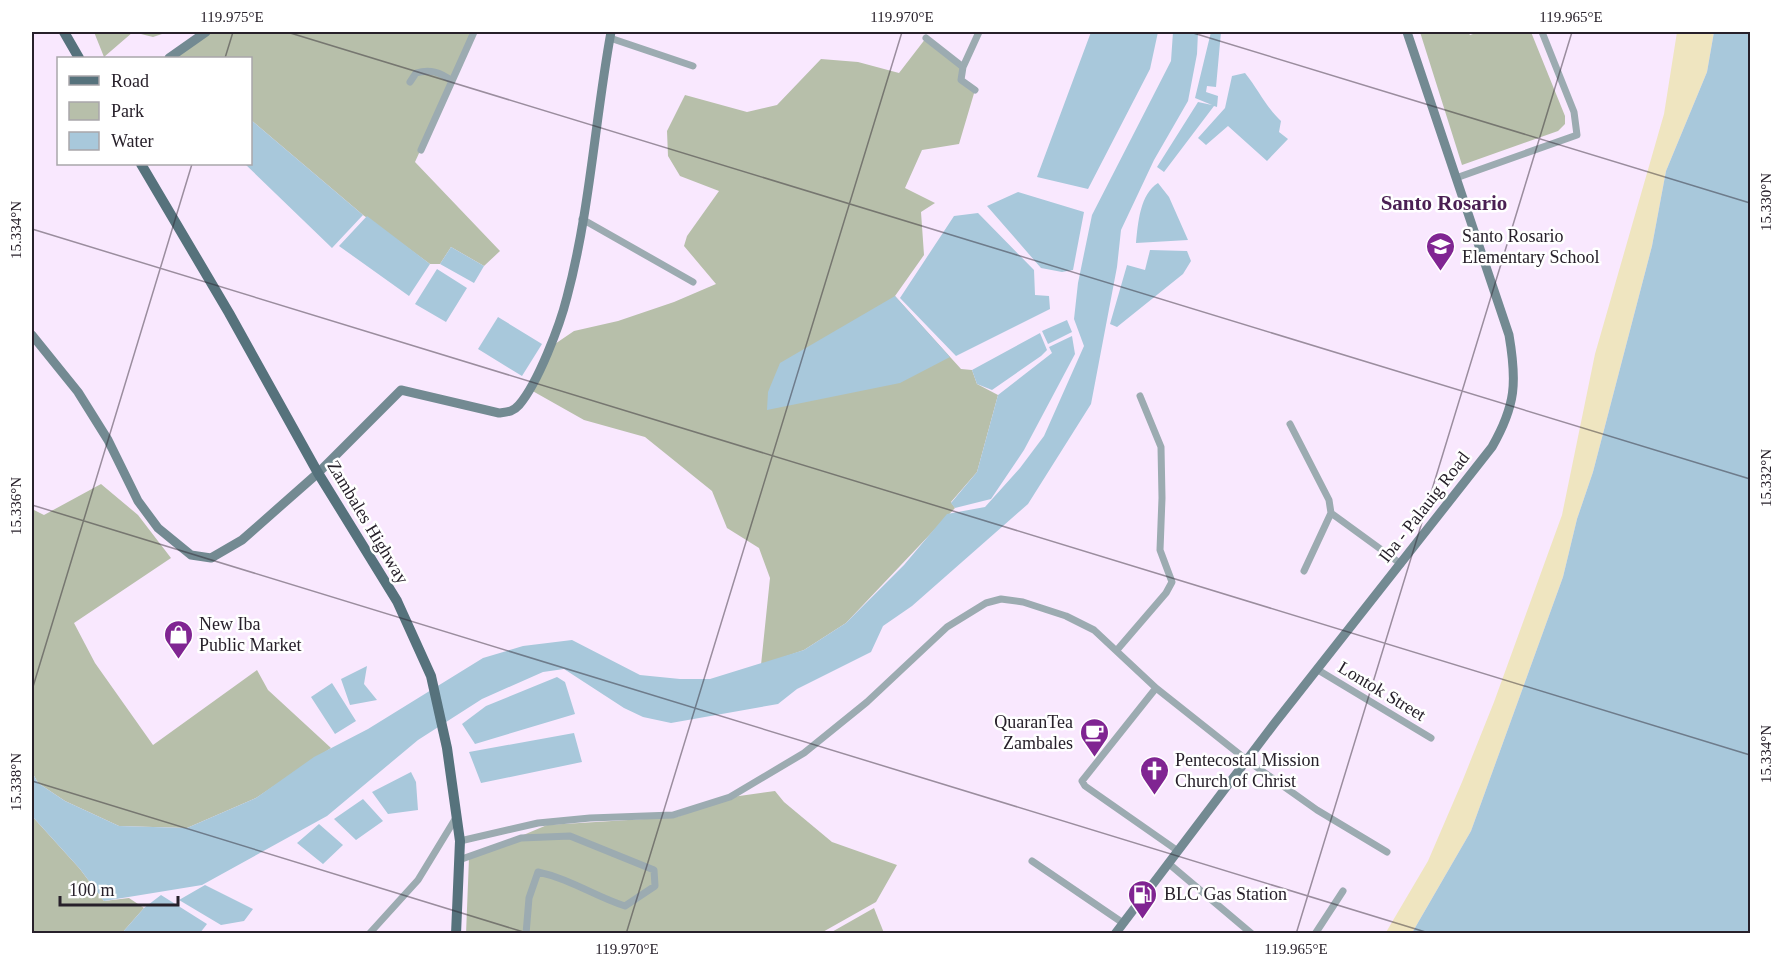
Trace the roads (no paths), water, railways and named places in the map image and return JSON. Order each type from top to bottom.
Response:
[{"type":"main road","points":[[63,32],[78,57]]},
{"type":"main road","points":[[170,57],[206,32]]},
{"type":"main road","name":"Iba - Palauig Road","points":[[1115,933],[1492,447],[1506,423],[1514,396],[1515,373],[1509,335],[1407,32]]},
{"type":"main road","points":[[32,335],[78,392],[108,440],[145,510],[158,528],[191,555],[211,558],[227,551],[318,473],[401,390],[499,413],[510,412],[519,406],[549,348],[567,298],[611,35]]},
{"type":"main road","name":"Zambales Highway","points":[[142,165],[229,313],[318,473],[397,601],[433,681],[444,728],[460,841],[456,933]]},
{"type":"street","points":[[421,150],[474,32]]},
{"type":"street","points":[[975,90],[961,80],[963,67],[978,32]]},
{"type":"street","points":[[1456,178],[1577,135],[1574,112],[1542,32]]},
{"type":"street","points":[[611,35],[693,66]]},
{"type":"street","points":[[926,38],[963,67]]},
{"type":"street","points":[[410,82],[416,73],[427,70],[443,74],[452,81]]},
{"type":"street","points":[[582,219],[693,282]]},
{"type":"street","points":[[1117,650],[1166,593],[1172,582],[1160,550],[1161,447],[1140,396]]},
{"type":"street","points":[[1290,424],[1329,500],[1331,513],[1304,571]]},
{"type":"street","points":[[1331,513],[1401,564]]},
{"type":"street","points":[[460,841],[538,823],[590,818],[673,815],[730,797],[804,753],[867,702],[947,627],[986,603],[1001,599],[1012,600],[1066,616],[1094,630],[1156,688],[1248,762],[1317,810],[1387,852]]},
{"type":"street","name":"Lontok Street","points":[[1318,670],[1431,738]]},
{"type":"street","points":[[1156,688],[1082,781],[1085,786],[1178,851]]},
{"type":"street","points":[[369,933],[418,879],[457,816]]},
{"type":"street","points":[[459,860],[522,838],[570,836],[654,870],[655,886],[625,906],[599,898],[579,884],[537,872],[529,898],[526,933]]},
{"type":"street","points":[[1032,861],[1123,923]]},
{"type":"street","points":[[1168,863],[1252,933]]},
{"type":"street","points":[[1315,933],[1343,891]]},
{"type":"water","points":[[1091,32],[1158,32],[1150,69],[1088,189],[1037,177]]},
{"type":"water","points":[[1173,32],[1198,32],[1197,54],[1188,101],[1154,160],[1121,230],[1117,267],[1091,404],[1028,504],[912,606],[883,626],[871,652],[797,689],[778,704],[671,723],[643,717],[624,708],[564,669],[543,672],[482,699],[418,740],[327,816],[202,885],[104,901],[80,869],[32,816],[32,772],[38,783],[65,801],[119,826],[187,828],[256,798],[314,757],[368,729],[483,658],[523,646],[572,640],[640,675],[710,679],[804,650],[846,623],[904,565],[947,514],[985,507],[1020,468],[1044,436],[1084,346],[1074,319],[1078,283],[1092,215],[1171,61]]},
{"type":"water","points":[[1211,32],[1221,32],[1216,87],[1207,86],[1206,92],[1218,96],[1217,107],[1214,106],[1164,172],[1157,167],[1198,102],[1212,105],[1195,98]]},
{"type":"water","points":[[1714,32],[1750,32],[1750,933],[1412,933],[1471,831],[1563,577],[1652,246],[1666,171],[1707,72]]},
{"type":"water","points":[[1245,73],[1281,121],[1279,132],[1288,139],[1267,161],[1228,126],[1206,145],[1198,138],[1225,108],[1232,76]]},
{"type":"water","points":[[252,121],[363,215],[332,248],[246,165],[252,165]]},
{"type":"water","points":[[1158,183],[1169,197],[1188,240],[1136,243],[1139,218],[1144,202],[1147,194]]},
{"type":"water","points":[[1018,192],[1084,212],[1073,270],[1062,272],[1041,268],[987,206]]},
{"type":"water","points":[[978,213],[1034,270],[1035,295],[1049,296],[1050,309],[956,356],[900,298],[954,216]]},
{"type":"water","points":[[367,216],[430,264],[409,296],[339,246]]},
{"type":"water","points":[[451,247],[484,266],[474,283],[440,264]]},
{"type":"water","points":[[1150,250],[1187,251],[1191,261],[1183,274],[1117,327],[1110,324],[1127,265],[1145,270]]},
{"type":"water","points":[[437,269],[467,288],[446,322],[415,304]]},
{"type":"water","points":[[895,296],[950,357],[900,383],[767,410],[768,392],[780,363]]},
{"type":"water","points":[[498,317],[542,344],[522,376],[478,349]]},
{"type":"water","points":[[1067,320],[1072,332],[1048,344],[1042,331]]},
{"type":"water","points":[[1040,333],[1047,350],[1041,356],[992,390],[977,384],[972,370]]},
{"type":"water","points":[[1072,336],[1075,354],[1024,450],[991,499],[955,508],[951,503],[977,472],[998,395],[1052,353],[1049,347]]},
{"type":"water","points":[[367,666],[364,684],[377,700],[350,705],[341,679]]},
{"type":"water","points":[[557,677],[565,682],[575,714],[475,744],[462,724],[486,706]]},
{"type":"water","points":[[332,683],[356,721],[335,734],[311,697]]},
{"type":"water","points":[[574,733],[582,762],[481,783],[469,752]]},
{"type":"water","points":[[411,772],[416,782],[418,810],[388,814],[372,792]]},
{"type":"water","points":[[363,799],[383,821],[356,840],[334,819]]},
{"type":"water","points":[[319,824],[343,845],[323,864],[297,843]]},
{"type":"water","points":[[205,885],[253,909],[244,921],[221,925],[179,900]]},
{"type":"water","points":[[161,895],[207,924],[200,933],[122,933],[144,908]]},
{"type":"place","name":"Santo Rosario Elementary School","points":[[1441,272]]},
{"type":"place","name":"New Iba Public Market","points":[[178,660]]},
{"type":"place","name":"QuaranTea Zambales","points":[[1094,758]]},
{"type":"place","name":"Pentecostal Mission Church of Christ","points":[[1154,796]]},
{"type":"place","name":"BLC Gas Station","points":[[1143,920]]},
{"type":"district","name":"Santo Rosario","points":[[1444,203]]}]
